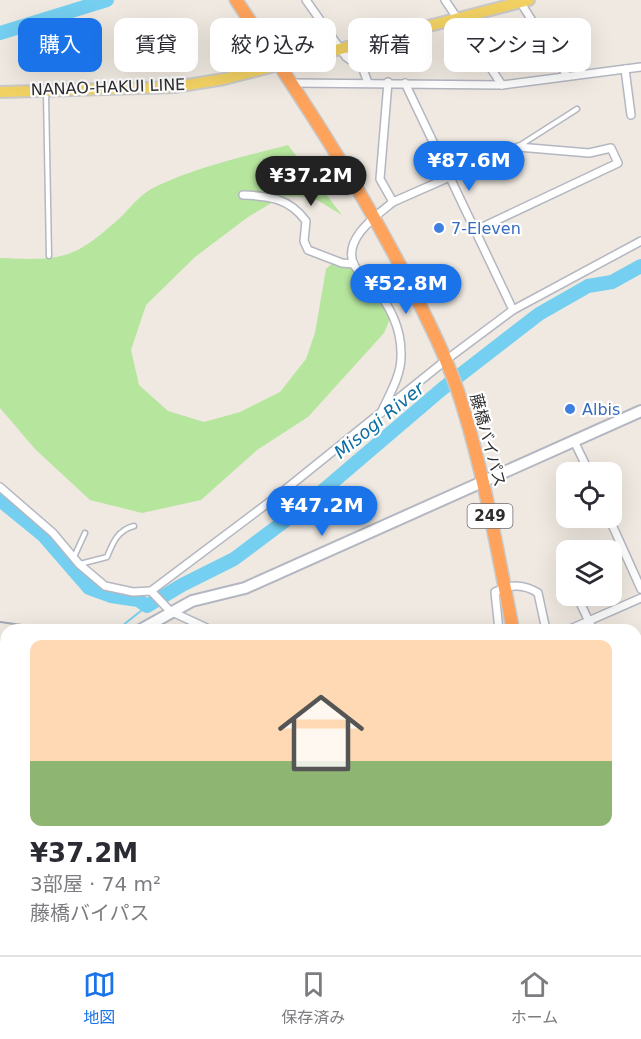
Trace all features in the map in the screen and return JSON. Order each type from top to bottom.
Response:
[{"type":"highway","name":"藤橋バイパス","points":[[236,0],[248,18]]},
{"type":"highway","name":"藤橋バイパス","points":[[284,72],[375,216],[447,363],[462,402],[483,480],[512,624]]},
{"type":"main road","name":"NANAO-HAKUI LINE","points":[[459,18],[523,1]]},
{"type":"main road","name":"NANAO-HAKUI LINE","points":[[336,50],[444,22]]},
{"type":"main road","name":"NANAO-HAKUI LINE","points":[[0,92],[175,87],[224,79],[248,72]]},
{"type":"street","points":[[306,0],[352,63],[363,69],[368,83]]},
{"type":"street","points":[[446,0],[459,18]]},
{"type":"street","points":[[523,1],[567,76]]},
{"type":"street","points":[[292,83],[388,82],[459,86],[502,85],[641,67]]},
{"type":"street","points":[[625,69],[631,115]]},
{"type":"street","points":[[494,72],[502,85]]},
{"type":"street","points":[[388,82],[380,179],[393,202]]},
{"type":"street","points":[[405,83],[513,310]]},
{"type":"street","points":[[380,415],[398,376],[401,357],[399,340],[389,306],[354,264],[356,241],[361,230],[393,202],[518,147],[590,153],[611,148],[618,164],[474,231]]},
{"type":"street","points":[[243,195],[270,196],[285,202],[306,220],[304,241],[308,250],[342,263],[354,264]]},
{"type":"street","points":[[0,487],[53,533],[77,561],[105,586],[133,592],[152,593],[513,310],[641,241]]},
{"type":"street","points":[[147,624],[166,607],[246,588],[641,411]]},
{"type":"street","points":[[574,441],[584,462]]},
{"type":"street","points":[[614,528],[641,588]]},
{"type":"street","points":[[498,624],[495,592],[505,587],[526,586],[538,593],[545,624]]},
{"type":"street","points":[[152,593],[166,607],[199,624]]},
{"type":"street","points":[[582,624],[641,598]]},
{"type":"street","points":[[582,606],[590,624]]},
{"type":"lane","points":[[46,90],[49,256]]},
{"type":"lane","points":[[518,147],[577,109]]},
{"type":"lane","points":[[85,533],[74,553],[77,561],[107,557],[113,541],[124,528],[134,526]]},
{"type":"green space","points":[[288,145],[342,215],[312,197],[283,196],[248,217],[195,257],[146,305],[131,350],[139,385],[168,411],[204,422],[240,412],[280,392],[306,359],[315,333],[326,269],[336,260],[357,269],[377,290],[390,319],[384,333],[308,417],[257,450],[201,500],[142,513],[90,500],[35,449],[0,408],[0,258],[39,259],[68,254],[93,241],[143,195],[157,186],[205,168]]},
{"type":"waterway","points":[[0,33],[107,0]]},
{"type":"waterway","name":"Misogi River","points":[[0,500],[43,535],[89,588],[111,596],[138,600],[147,606],[182,585],[234,559],[306,505],[442,389],[539,314],[588,286],[612,282],[641,266]]},
{"type":"waterway","points":[[124,624],[147,606]]},
{"type":"railway","points":[[0,622],[15,624]]},
{"type":"place","name":"7-Eleven","points":[[439,228]]},
{"type":"place","name":"Albis","points":[[570,409]]}]
